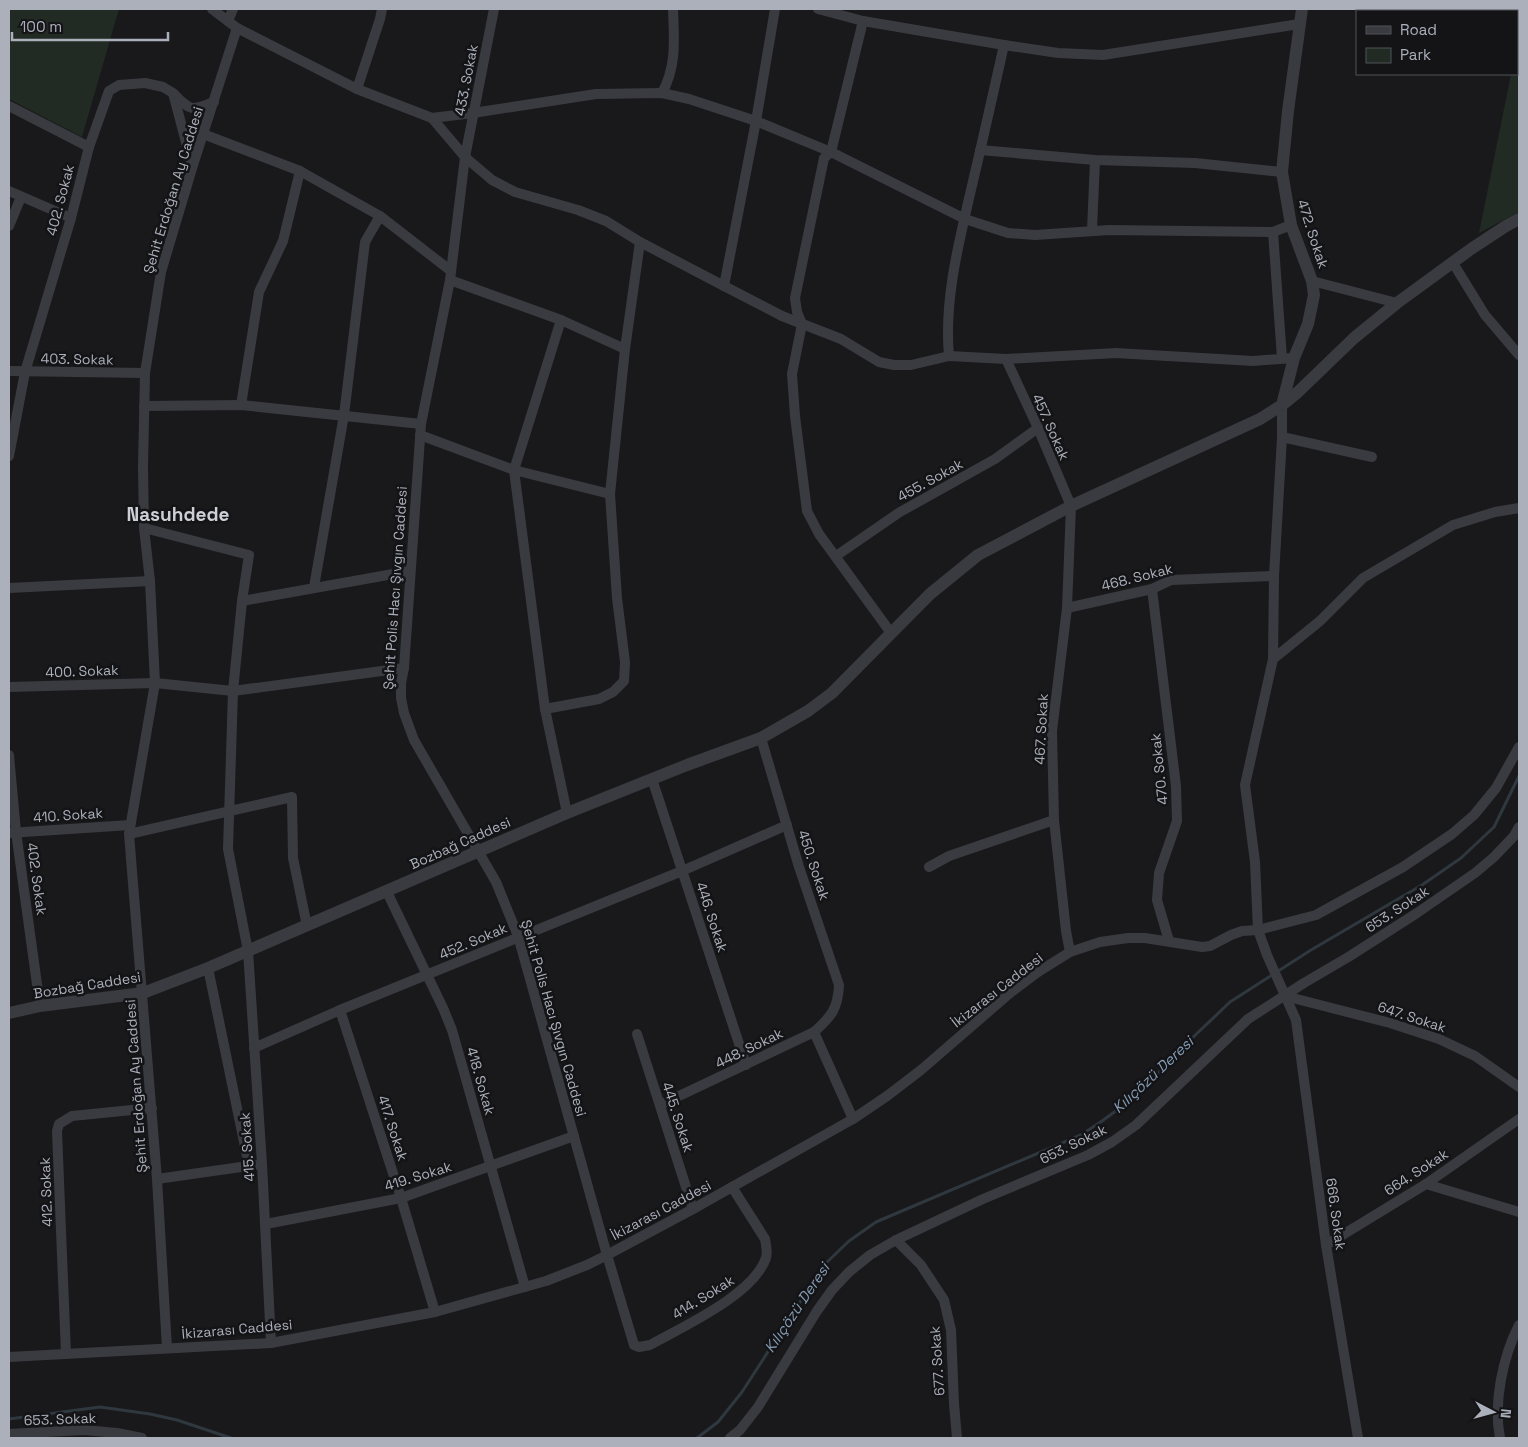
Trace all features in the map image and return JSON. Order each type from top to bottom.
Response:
[{"type":"street","points":[[212,9],[237,28],[357,89],[432,118],[596,94],[662,93],[689,99],[756,121],[831,152],[964,219],[1008,232],[1035,235],[1092,230],[1273,232],[1291,226]]},
{"type":"street","points":[[228,21],[233,9]]},
{"type":"street","points":[[357,89],[382,9]]},
{"type":"street","name":"433. Sokak","points":[[465,157],[494,9]]},
{"type":"street","points":[[662,93],[672,69],[673,9]]},
{"type":"street","points":[[724,286],[756,121],[775,9]]},
{"type":"street","points":[[818,9],[863,21],[1004,45],[1058,53],[1103,55],[1299,24]]},
{"type":"street","name":"472. Sokak","points":[[1282,405],[1288,358],[1312,311],[1314,295],[1312,282],[1291,226],[1282,172],[1302,9]]},
{"type":"street","points":[[863,21],[831,152],[824,158],[795,298],[797,312],[802,324],[792,374],[794,416],[807,511],[819,534],[891,633]]},
{"type":"street","name":"Şehit Erdoğan Ay Caddesi","points":[[167,1348],[152,1108],[129,829],[155,683],[150,580],[144,528],[144,406],[146,373],[161,272],[237,28]]},
{"type":"street","points":[[949,356],[951,288],[964,219],[1004,45]]},
{"type":"street","name":"402. Sokak","points":[[9,456],[25,372],[89,147],[109,91],[119,85],[145,84],[163,87],[186,107],[198,109],[214,102]]},
{"type":"street","points":[[172,93],[193,165]]},
{"type":"street","points":[[9,106],[89,147]]},
{"type":"street","points":[[432,118],[465,157],[492,180],[514,192],[578,210],[606,221],[640,242],[724,286],[802,324],[841,340],[879,362],[894,365],[911,365],[949,356],[1006,359],[1116,353],[1253,361],[1288,358],[1273,232]]},
{"type":"street","points":[[203,134],[300,171],[380,216],[450,275],[561,320],[625,350]]},
{"type":"street","points":[[980,150],[1095,160],[1195,163],[1282,172]]},
{"type":"street","name":"Şehit Polis Hacı Şıvgın Caddesi","points":[[465,157],[450,275],[421,424],[401,698],[404,713],[414,740],[496,882],[518,936],[630,1336]]},
{"type":"street","points":[[1092,230],[1095,160]]},
{"type":"street","points":[[241,405],[259,292],[283,241],[300,171]]},
{"type":"street","points":[[9,191],[70,218]]},
{"type":"street","points":[[9,226],[22,197]]},
{"type":"street","points":[[314,587],[344,415],[365,242],[380,216]]},
{"type":"street","name":"Bozbağ Caddesi","points":[[9,1012],[40,1006],[143,993],[307,926],[567,813],[652,778],[761,738],[796,719],[821,702],[930,594],[978,555],[1071,506],[1260,419],[1298,392],[1354,338],[1397,303],[1506,226],[1519,219]]},
{"type":"street","points":[[545,709],[599,699],[613,692],[624,681],[626,662],[617,598],[610,494],[625,350],[640,242]]},
{"type":"street","points":[[1453,263],[1485,315],[1519,355]]},
{"type":"street","points":[[1312,282],[1397,303]]},
{"type":"street","points":[[561,320],[514,470],[545,709],[567,813]]},
{"type":"street","name":"457. Sokak","points":[[1006,359],[1071,506]]},
{"type":"street","name":"403. Sokak","points":[[9,371],[146,373]]},
{"type":"street","points":[[144,406],[241,405],[421,424]]},
{"type":"street","name":"666. Sokak","points":[[1282,405],[1282,438],[1274,576],[1273,659],[1246,785],[1255,862],[1258,930],[1296,1020],[1326,1245],[1358,1438]]},
{"type":"street","name":"455. Sokak","points":[[836,556],[900,512],[995,459],[1038,428]]},
{"type":"street","points":[[420,435],[514,470],[610,494]]},
{"type":"street","points":[[1282,438],[1372,457]]},
{"type":"street","name":"467. Sokak","points":[[1070,952],[1054,820],[1052,731],[1067,608],[1071,506]]},
{"type":"street","points":[[1273,659],[1320,621],[1363,578],[1453,525],[1495,512],[1519,508]]},
{"type":"street","name":"415. Sokak","points":[[144,528],[250,554],[242,600],[233,690],[228,849],[248,951],[266,1224],[271,1343]]},
{"type":"street","points":[[242,600],[410,571]]},
{"type":"street","name":"468. Sokak","points":[[1067,608],[1152,589],[1171,580],[1274,576]]},
{"type":"street","points":[[9,588],[150,580]]},
{"type":"street","name":"470. Sokak","points":[[1152,589],[1176,786],[1177,821],[1159,873],[1157,900],[1169,942]]},
{"type":"street","name":"400. Sokak","points":[[9,687],[155,683],[233,690],[404,668]]},
{"type":"street","name":"450. Sokak","points":[[761,738],[839,985],[838,1001]]},
{"type":"street","name":"İkizarası Caddesi","points":[[9,1357],[271,1343],[435,1312],[566,1274],[693,1209],[853,1119],[921,1070],[1010,993],[1038,972],[1070,952],[1115,939],[1144,938],[1210,946],[1242,931],[1258,930],[1316,915],[1403,867],[1452,834],[1474,815],[1496,788],[1519,747]]},
{"type":"street","name":"402. Sokak","points":[[9,755],[13,832],[40,1006]]},
{"type":"street","name":"446. Sokak","points":[[652,778],[746,1065]]},
{"type":"street","name":"410. Sokak","points":[[13,832],[129,829],[229,811],[292,797],[293,858],[307,926]]},
{"type":"street","points":[[929,867],[949,856],[1054,820]]},
{"type":"street","name":"452. Sokak","points":[[254,1048],[518,936],[682,871],[787,825]]},
{"type":"street","name":"653. Sokak","points":[[730,1438],[740,1430],[758,1407],[832,1290],[849,1272],[870,1255],[896,1240],[983,1199],[1088,1155],[1112,1142],[1136,1125],[1248,1019],[1401,924],[1468,878],[1518,836]]},
{"type":"street","name":"418. Sokak","points":[[387,892],[452,1030],[525,1287]]},
{"type":"street","points":[[208,968],[249,1166]]},
{"type":"street","name":"647. Sokak","points":[[1285,996],[1390,1023],[1457,1046],[1475,1056],[1519,1087]]},
{"type":"street","name":"448. Sokak","points":[[660,1106],[814,1032],[833,1012],[838,1001]]},
{"type":"street","name":"417. Sokak","points":[[340,1010],[401,1198],[435,1312]]},
{"type":"street","points":[[814,1032],[853,1119]]},
{"type":"street","name":"445. Sokak","points":[[637,1034],[693,1209]]},
{"type":"street","name":"412. Sokak","points":[[66,1354],[57,1131],[59,1124],[72,1116],[152,1108]]},
{"type":"street","name":"664. Sokak","points":[[1326,1245],[1426,1184],[1519,1118]]},
{"type":"street","name":"419. Sokak","points":[[266,1224],[401,1198],[574,1136]]},
{"type":"street","points":[[157,1179],[262,1164]]},
{"type":"street","points":[[1426,1184],[1519,1212]]},
{"type":"street","name":"414. Sokak","points":[[630,1336],[634,1345],[639,1347],[650,1345],[738,1294],[751,1282],[766,1258],[765,1239],[732,1187]]},
{"type":"street","name":"677. Sokak","points":[[896,1240],[921,1265],[944,1300],[952,1330],[957,1438]]},
{"type":"street","points":[[1500,1438],[1498,1429],[1500,1382],[1505,1360],[1519,1325]]},
{"type":"street","name":"653. Sokak","points":[[9,1434],[117,1433],[142,1438]]},
{"type":"green space","points":[[9,9],[119,9],[82,137],[9,99]]},
{"type":"green space","points":[[1519,30],[1519,212],[1479,233],[1511,75],[1518,75]]},
{"type":"waterway","name":"Kılıçözü Deresi","points":[[697,1438],[718,1422],[742,1392],[824,1265],[849,1241],[876,1222],[1081,1135],[1102,1121],[1135,1097],[1230,1002],[1311,950],[1422,885],[1461,858],[1494,827],[1519,776]]},
{"type":"waterway","name":"Kılıçözü Deresi","points":[[9,1419],[100,1407],[177,1420],[231,1438]]},
{"type":"district","name":"Nasuhdede","points":[[178,514]]}]
